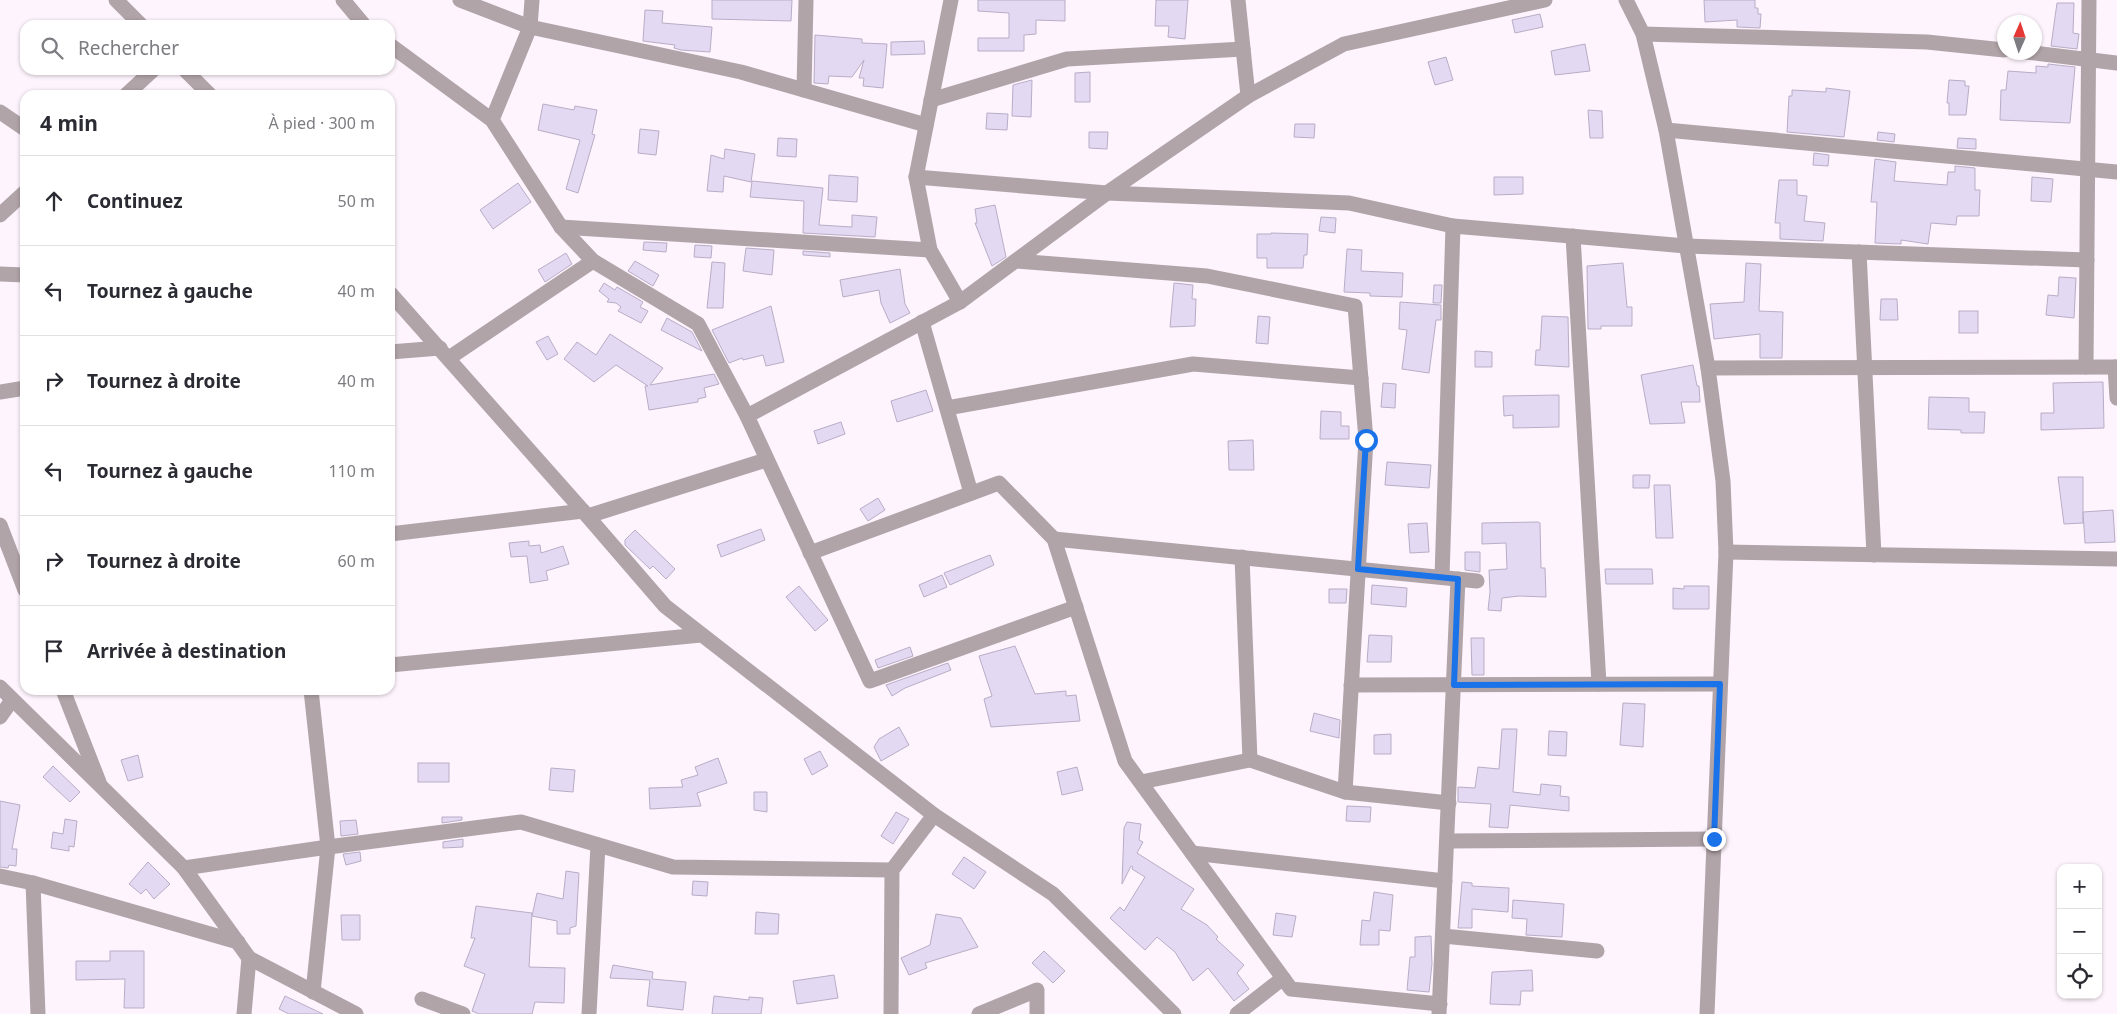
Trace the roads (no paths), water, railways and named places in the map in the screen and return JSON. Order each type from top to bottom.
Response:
[{"type":"street","points":[[116,0],[136,20]]},
{"type":"street","points":[[343,0],[360,20]]},
{"type":"street","points":[[460,0],[530,27],[741,72],[926,125]]},
{"type":"street","points":[[492,120],[530,27],[532,0]]},
{"type":"street","points":[[804,90],[806,0]]},
{"type":"street","points":[[950,0],[916,177],[930,250],[960,302]]},
{"type":"street","points":[[1238,0],[1248,96]]},
{"type":"street","points":[[747,416],[960,302],[1107,193],[1248,96],[1344,44],[1545,0]]},
{"type":"street","points":[[1626,0],[1643,34],[1666,130],[1708,368],[1723,481],[1726,552],[1707,1014]]},
{"type":"street","points":[[2086,367],[2090,0]]},
{"type":"street","points":[[1643,34],[1927,42],[1997,49]]},
{"type":"street","points":[[931,100],[1067,58],[1243,49]]},
{"type":"street","points":[[395,50],[492,120],[561,227],[593,261],[698,324],[747,416],[870,681],[1076,607]]},
{"type":"street","points":[[2042,54],[2117,63]]},
{"type":"street","points":[[131,90],[148,75]]},
{"type":"street","points":[[190,75],[205,90]]},
{"type":"street","points":[[0,112],[20,126]]},
{"type":"street","points":[[1666,130],[2117,172]]},
{"type":"street","points":[[916,177],[1107,193],[1349,203],[1453,226],[1686,246],[2087,260]]},
{"type":"street","points":[[0,216],[20,197]]},
{"type":"street","points":[[1442,577],[1453,226]]},
{"type":"street","points":[[561,227],[930,250]]},
{"type":"street","points":[[1572,236],[1599,684]]},
{"type":"street","points":[[1860,252],[1874,555]]},
{"type":"street","points":[[395,352],[444,353],[593,261]]},
{"type":"street","points":[[1016,261],[1207,276],[1355,306],[1366,440],[1344,792]]},
{"type":"street","points":[[0,274],[20,275]]},
{"type":"street","points":[[395,299],[665,606],[934,814],[1053,894],[1174,1014]]},
{"type":"street","points":[[922,322],[971,493]]},
{"type":"street","points":[[947,408],[1193,364],[1361,378]]},
{"type":"street","points":[[1708,368],[2116,367],[2117,398]]},
{"type":"street","points":[[0,392],[20,389]]},
{"type":"street","points":[[395,533],[585,513],[766,460]]},
{"type":"street","points":[[810,553],[999,482],[1054,539],[1125,761],[1291,989],[1439,1009],[1458,579]]},
{"type":"street","points":[[0,525],[20,577]]},
{"type":"street","points":[[1054,539],[1477,581]]},
{"type":"street","points":[[1726,552],[2117,559]]},
{"type":"street","points":[[1242,557],[1250,760]]},
{"type":"street","points":[[395,664],[701,635]]},
{"type":"street","points":[[1351,685],[1720,684]]},
{"type":"street","points":[[0,687],[184,868],[249,958],[356,1014]]},
{"type":"street","points":[[65,695],[101,787]]},
{"type":"street","points":[[312,695],[328,847],[313,992]]},
{"type":"street","points":[[0,717],[12,700]]},
{"type":"street","points":[[1141,782],[1250,760],[1344,792],[1448,802]]},
{"type":"street","points":[[891,1014],[892,870],[934,814]]},
{"type":"street","points":[[184,868],[521,822],[673,867],[892,870]]},
{"type":"street","points":[[1447,840],[1714,839]]},
{"type":"street","points":[[589,1014],[598,845]]},
{"type":"street","points":[[1192,853],[1445,881]]},
{"type":"street","points":[[0,876],[32,883],[238,942]]},
{"type":"street","points":[[32,883],[38,1014]]},
{"type":"street","points":[[1443,936],[1597,952]]},
{"type":"street","points":[[244,1014],[249,958]]},
{"type":"street","points":[[1237,1014],[1283,978]]},
{"type":"street","points":[[979,1014],[1037,990],[1037,1014]]},
{"type":"street","points":[[422,999],[463,1014]]}]
